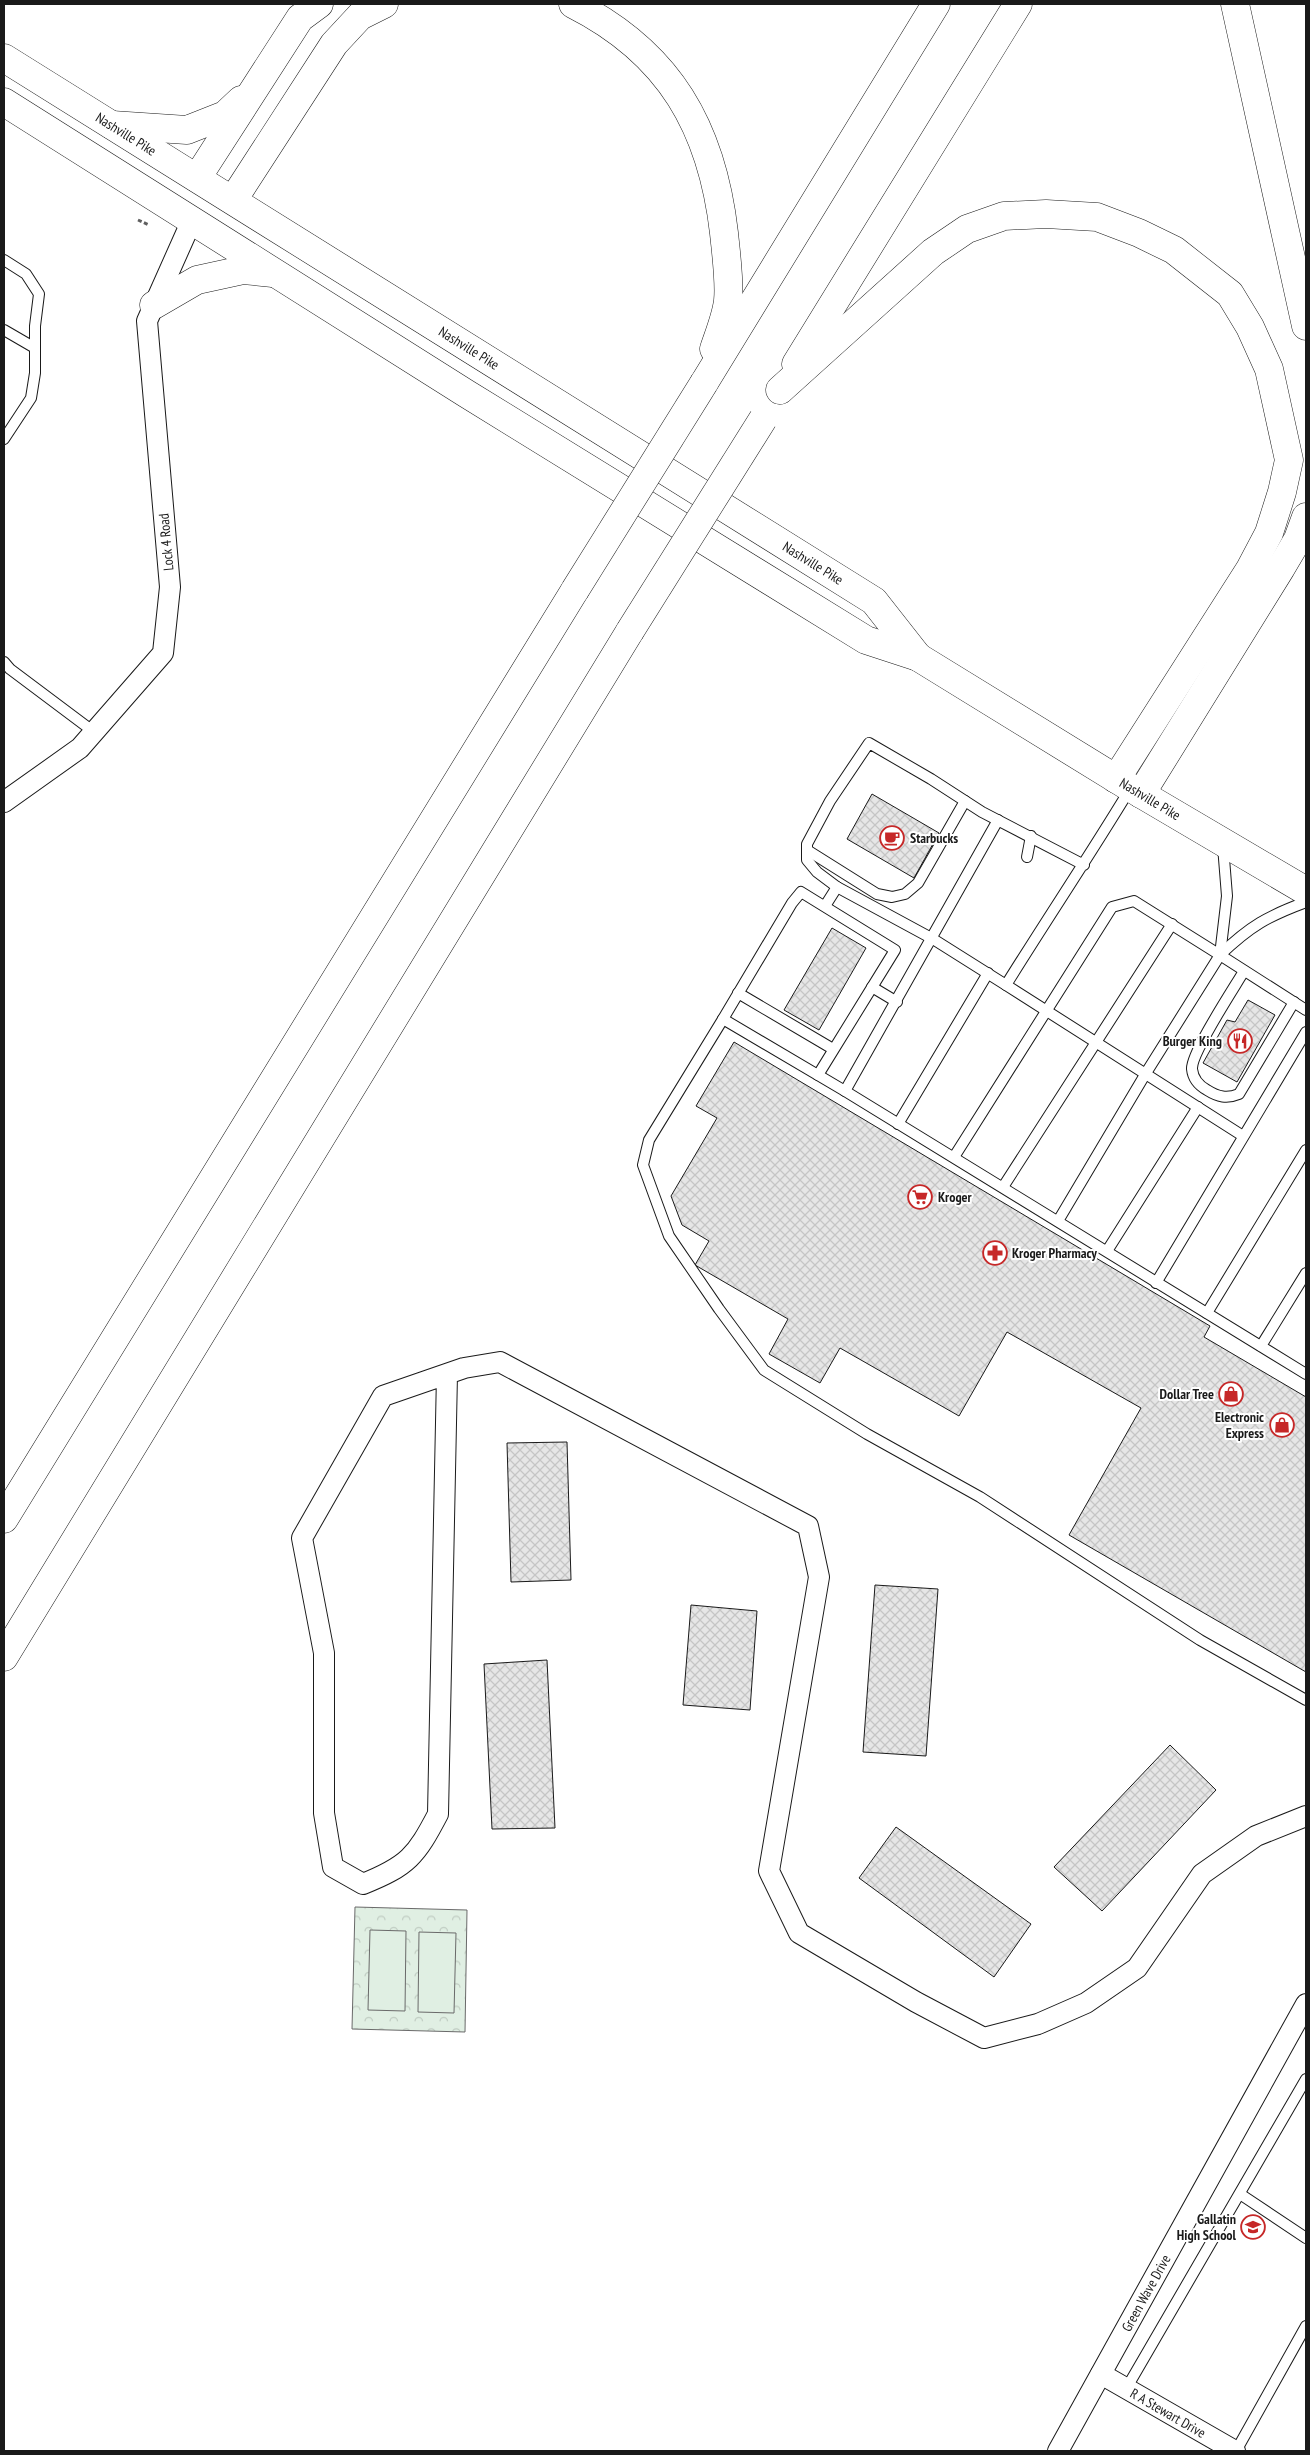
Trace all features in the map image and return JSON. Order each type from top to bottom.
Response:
[{"type":"main road","points":[[192,220],[197,178],[300,18],[319,4]]},
{"type":"main road","points":[[192,220],[232,200],[334,44],[360,16],[384,4]]},
{"type":"main road","points":[[573,4],[622,35],[657,64],[681,95],[698,127],[712,166],[721,207],[728,301],[704,383]]},
{"type":"main road","points":[[4,1519],[936,4]]},
{"type":"main road","points":[[4,1657],[630,631],[763,419],[1018,4]]},
{"type":"main road","points":[[1235,4],[1306,326]]},
{"type":"main road","name":"Nashville Pike","points":[[4,58],[874,601],[918,657]]},
{"type":"main road","points":[[112,125],[187,130],[224,115],[258,83]]},
{"type":"main road","name":"Nashville Pike","points":[[4,102],[467,394],[866,640],[918,657],[1129,787],[1306,891]]},
{"type":"main road","points":[[780,390],[933,252],[967,229],[1004,216],[1046,214],[1097,217],[1139,233],[1174,250],[1230,294],[1250,327],[1268,369],[1289,460],[1282,492],[1269,533],[1129,787]]},
{"type":"main road","points":[[154,305],[197,280],[243,270],[276,274]]},
{"type":"main road","points":[[1129,787],[1281,568],[1298,539],[1306,517]]},
{"type":"street","name":"Lock 4 Road","points":[[4,802],[80,748],[163,652],[170,587],[147,320],[192,220]]},
{"type":"street","points":[[447,1374],[438,1814],[420,1848],[393,1872],[363,1884],[333,1868],[328,1840],[324,1813],[324,1653],[302,1538],[383,1396],[464,1368],[500,1362],[808,1526],[819,1577],[769,1871],[799,1933],[916,2002],[984,2038],[1038,2024],[1086,2003],[1137,1968],[1202,1874],[1256,1836],[1306,1816]]},
{"type":"street","name":"Green Wave Drive","points":[[1058,2451],[1306,2004]]},
{"type":"street","name":"R A Stewart Drive","points":[[1101,2374],[1235,2451]]},
{"type":"lane","points":[[4,260],[26,274],[38,294],[35,373],[31,398],[4,439]]},
{"type":"lane","points":[[4,330],[35,348]]},
{"type":"lane","points":[[4,662],[10,670],[94,732]]},
{"type":"lane","points":[[1084,865],[998,820],[868,743],[830,801],[807,844],[807,860],[817,872],[837,887],[932,939],[1047,1009],[1243,1136]]},
{"type":"lane","points":[[1006,984],[1084,865],[1129,787]]},
{"type":"lane","points":[[807,850],[877,894],[892,897],[905,894],[918,883],[965,801]]},
{"type":"lane","points":[[845,1091],[998,820]]},
{"type":"lane","points":[[1027,857],[1031,836]]},
{"type":"lane","points":[[1220,955],[1227,896],[1223,843]]},
{"type":"lane","points":[[825,906],[837,887]]},
{"type":"lane","points":[[818,1074],[894,950],[801,892],[792,903],[724,1019],[649,1140],[642,1165],[669,1236],[718,1310],[764,1370],[867,1434],[980,1497],[1200,1640],[1306,1700]]},
{"type":"lane","points":[[954,1157],[1112,907],[1134,901],[1306,1010]]},
{"type":"lane","points":[[1058,1221],[1146,1073],[1220,955],[1242,933],[1265,918],[1306,902]]},
{"type":"lane","points":[[1003,1187],[1172,924]]},
{"type":"lane","points":[[1244,971],[1198,1051],[1192,1066],[1194,1079],[1204,1088],[1217,1096],[1230,1097],[1239,1094],[1294,1002]]},
{"type":"lane","points":[[898,1124],[988,973]]},
{"type":"lane","points":[[872,987],[896,1002]]},
{"type":"lane","points":[[738,994],[833,1049]]},
{"type":"lane","points":[[724,1019],[818,1074],[1306,1374]]},
{"type":"lane","points":[[1156,1283],[1306,1032]]},
{"type":"lane","points":[[1107,1251],[1198,1107]]},
{"type":"lane","points":[[1207,1313],[1306,1150]]},
{"type":"lane","points":[[1261,1346],[1306,1273]]},
{"type":"lane","points":[[1126,2389],[1306,2079]]},
{"type":"lane","points":[[1240,2194],[1306,2238]]},
{"type":"lane","points":[[1235,2451],[1306,2326]]},
{"type":"green space","points":[[355,1907],[467,1910],[465,2032],[352,2029]]},
{"type":"green space","points":[[370,1930],[406,1931],[405,2011],[368,2010]]},
{"type":"green space","points":[[419,1932],[456,1933],[454,2013],[418,2012]]},
{"type":"building","points":[[872,794],[939,833],[914,878],[847,839]]},
{"type":"building","points":[[832,928],[866,948],[819,1030],[784,1010]]},
{"type":"building","points":[[1248,1000],[1275,1015],[1237,1082],[1203,1063],[1227,1020],[1235,1022]]},
{"type":"building","points":[[734,1042],[1210,1326],[1204,1337],[1306,1397],[1306,1672],[1069,1535],[1141,1408],[1007,1332],[959,1416],[840,1348],[820,1383],[769,1354],[788,1319],[695,1265],[709,1241],[682,1225],[671,1196],[717,1118],[696,1106]]},
{"type":"building","points":[[567,1442],[571,1580],[511,1582],[507,1443]]},
{"type":"building","points":[[875,1585],[938,1589],[926,1756],[863,1752]]},
{"type":"building","points":[[691,1605],[757,1611],[750,1710],[683,1705]]},
{"type":"building","points":[[547,1660],[555,1828],[492,1829],[484,1664]]},
{"type":"building","points":[[1170,1745],[1216,1790],[1102,1911],[1054,1867]]},
{"type":"building","points":[[896,1827],[1031,1924],[994,1977],[859,1878]]},
{"type":"place","name":"Starbucks","points":[[892,838]]},
{"type":"place","name":"Burger King","points":[[1240,1041]]},
{"type":"place","name":"Kroger","points":[[920,1197]]},
{"type":"place","name":"Kroger Pharmacy","points":[[995,1253]]},
{"type":"place","name":"Dollar Tree","points":[[1231,1394]]},
{"type":"place","name":"Electronic Express","points":[[1282,1425]]},
{"type":"place","name":"Gallatin High School","points":[[1253,2227]]}]
